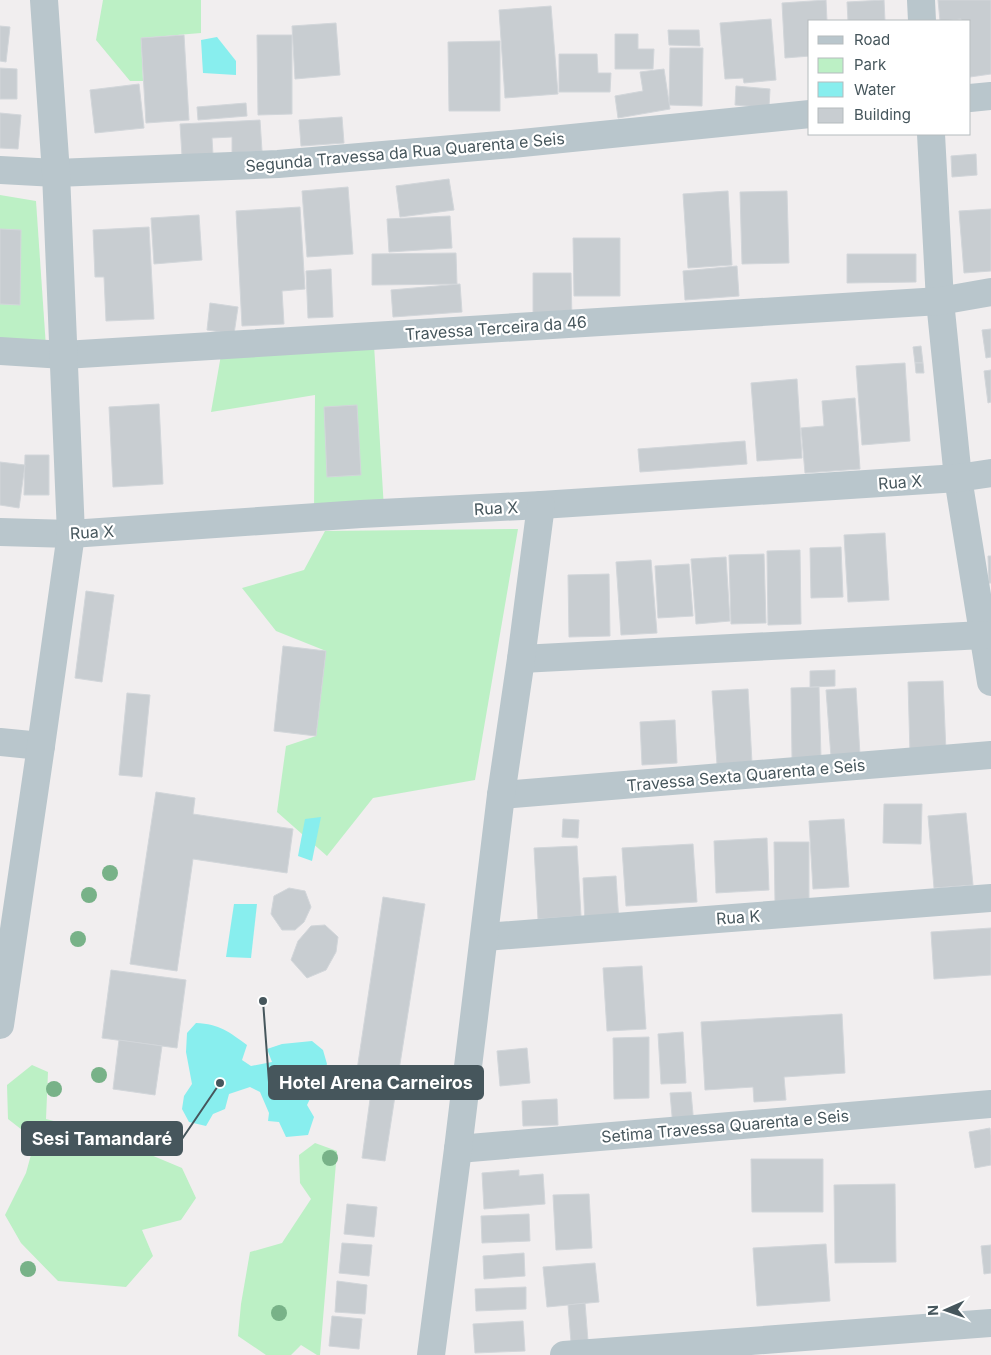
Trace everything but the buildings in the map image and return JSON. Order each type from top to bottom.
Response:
[{"type":"street","points":[[0,1025],[7,925],[42,746],[71,534],[56,173],[44,0]]},
{"type":"street","points":[[921,0],[922,20]]},
{"type":"street","points":[[971,98],[991,96]]},
{"type":"street","name":"Segunda Travessa da Rua Quarenta e Seis","points":[[0,170],[56,173],[278,164],[512,144],[808,114]]},
{"type":"street","points":[[931,135],[940,301],[958,478],[991,682]]},
{"type":"street","name":"Travessa Terceira da 46","points":[[0,351],[64,355],[940,301],[991,292]]},
{"type":"street","name":"Rua X","points":[[0,532],[71,534],[362,514],[541,505],[958,478],[991,473]]},
{"type":"street","points":[[431,1355],[541,505]]},
{"type":"street","points":[[522,659],[983,635]]},
{"type":"street","points":[[0,742],[42,746]]},
{"type":"street","name":"Travessa Sexta Quarenta e Seis","points":[[502,795],[991,754]]},
{"type":"street","name":"Rua K","points":[[485,937],[991,898]]},
{"type":"street","name":"Setima Travessa Quarenta e Seis","points":[[458,1149],[991,1104]]},
{"type":"street","points":[[564,1355],[991,1323]]},
{"type":"green space","points":[[103,0],[201,0],[201,33],[141,38],[143,81],[130,81],[96,40]]},
{"type":"green space","points":[[0,195],[36,201],[46,347],[0,344]]},
{"type":"green space","points":[[374,345],[384,509],[314,512],[315,395],[211,412],[221,355]]},
{"type":"green space","points":[[518,529],[475,780],[373,798],[327,856],[277,812],[286,746],[316,736],[326,651],[276,631],[242,588],[304,570],[325,531]]},
{"type":"green space","points":[[32,1065],[48,1072],[46,1119],[69,1125],[80,1140],[90,1134],[112,1147],[137,1128],[151,1155],[182,1168],[196,1198],[181,1220],[142,1230],[153,1256],[126,1287],[58,1281],[21,1243],[5,1215],[26,1173],[35,1140],[8,1119],[7,1085]]},
{"type":"green space","points":[[315,1143],[337,1151],[320,1355],[301,1345],[291,1355],[266,1355],[238,1336],[241,1304],[250,1252],[282,1243],[311,1199],[300,1183],[299,1155]]},
{"type":"water","points":[[217,37],[236,61],[236,75],[203,73],[201,40]]},
{"type":"water","points":[[321,817],[312,861],[298,856],[305,819]]},
{"type":"water","points":[[234,904],[257,904],[251,958],[226,957]]},
{"type":"water","points":[[196,1023],[218,1027],[247,1045],[242,1060],[251,1066],[272,1062],[267,1049],[282,1044],[312,1041],[323,1050],[327,1064],[307,1105],[314,1117],[308,1135],[286,1137],[279,1122],[268,1121],[269,1113],[260,1092],[250,1087],[229,1094],[225,1109],[213,1114],[206,1126],[189,1122],[182,1109],[184,1096],[192,1084],[186,1052],[187,1033]]},
{"type":"place","name":"Hotel Arena Carneiros","points":[[263,1001]]},
{"type":"place","name":"Sesi Tamandaré","points":[[220,1083]]}]
